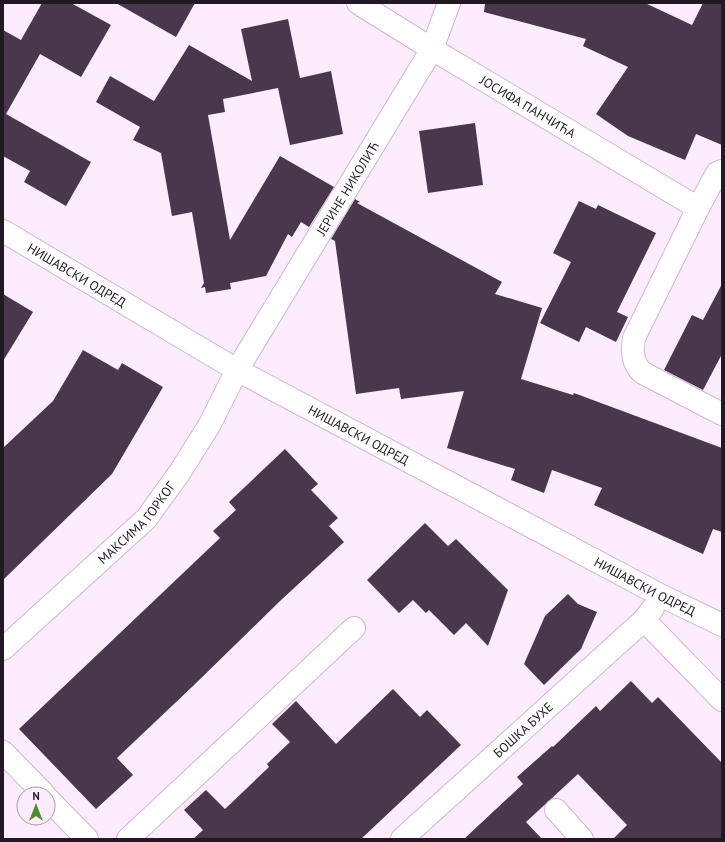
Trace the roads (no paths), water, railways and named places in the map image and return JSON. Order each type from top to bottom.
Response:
[{"type":"street","name":"ЈОСИФА ПАНЧИЋА","points":[[358,3],[698,208]]},
{"type":"street","name":"ЈЕРИНЕ НИКОЛИЋ","points":[[237,370],[432,49],[449,3]]},
{"type":"street","points":[[722,171],[717,173],[698,208],[634,338],[633,354],[637,368],[643,373],[722,414]]},
{"type":"street","name":"НИШАВСКИ ОДРЕД","points":[[3,231],[237,370],[662,596],[722,625]]},
{"type":"street","name":"МАКСИМА ГОРКОГ","points":[[3,649],[146,519],[180,472],[210,424],[237,370]]},
{"type":"street","name":"БОШКА БУХЕ","points":[[402,839],[644,620],[662,596]]},
{"type":"street","points":[[644,620],[722,700]]},
{"type":"street","points":[[128,839],[354,628]]},
{"type":"street","points":[[3,752],[36,786]]},
{"type":"street","points":[[56,807],[87,839]]},
{"type":"street","points":[[556,810],[582,839]]}]
